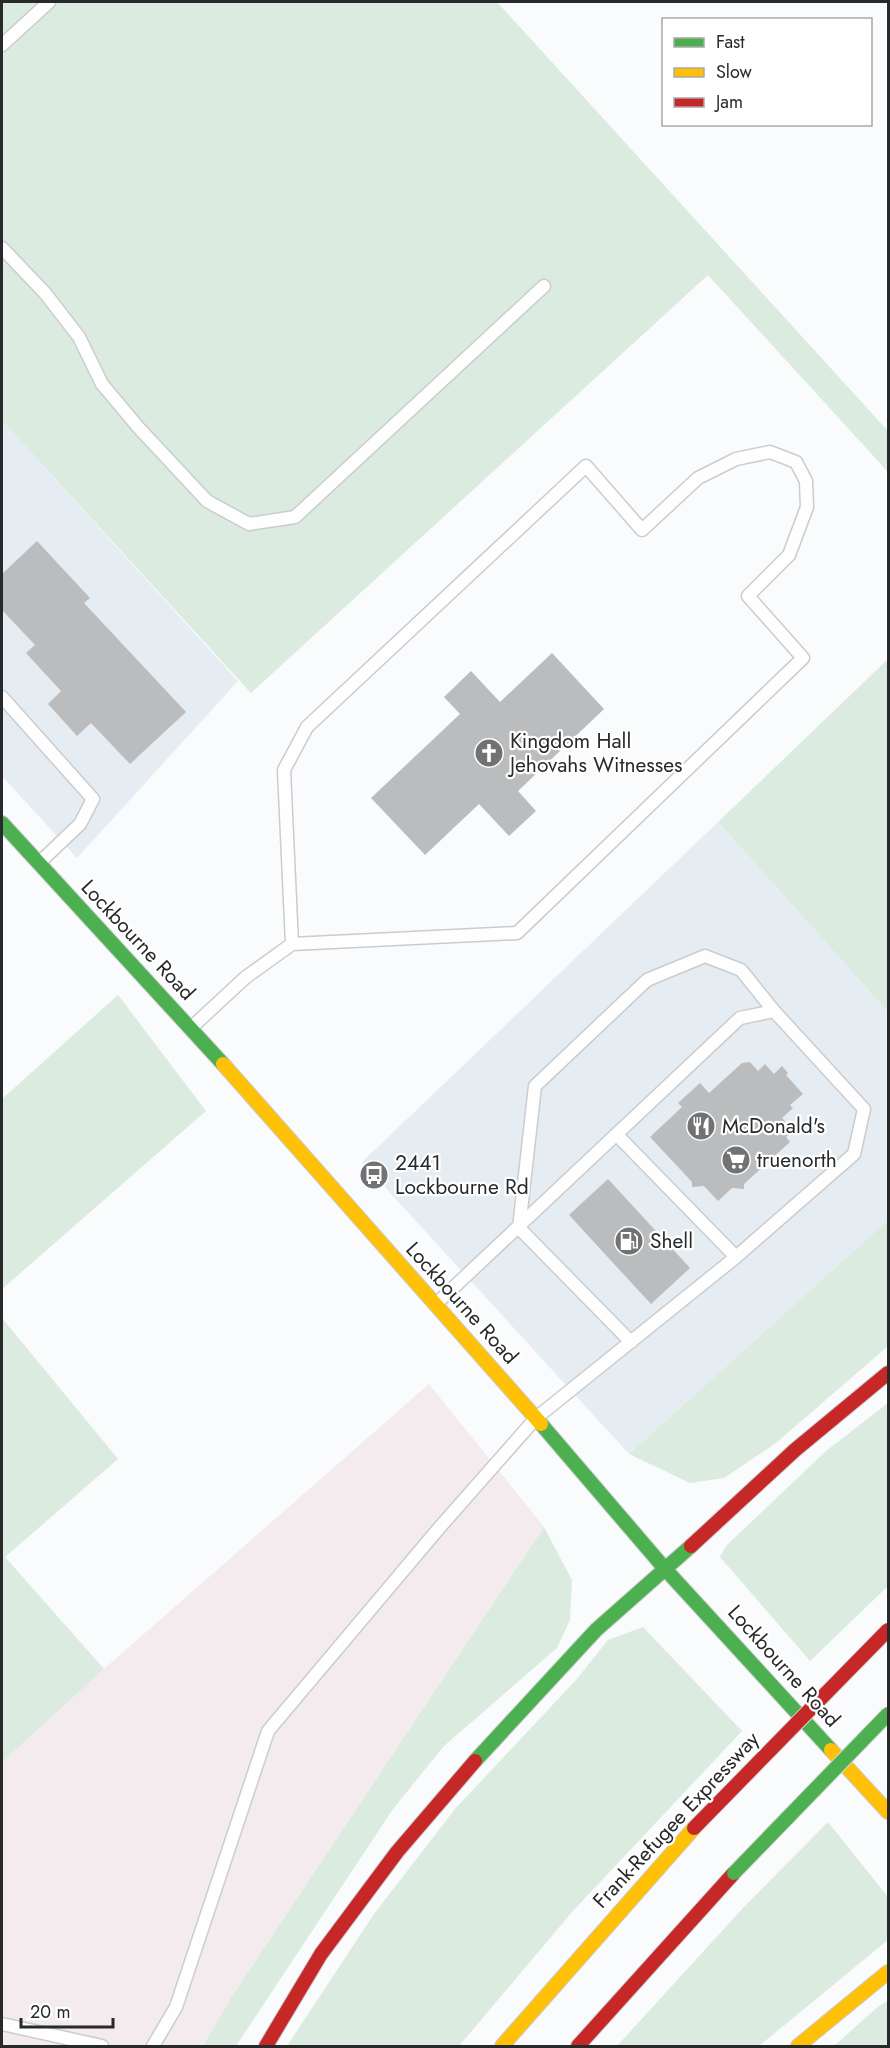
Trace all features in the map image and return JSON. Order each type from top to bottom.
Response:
[{"type":"main road","name":"Lockbourne Road","points":[[2,823],[191,1028],[536,1418],[666,1570],[888,1812]]},
{"type":"main road","points":[[266,2046],[321,1954],[397,1852],[479,1756],[596,1630],[666,1570],[795,1450],[888,1373]]},
{"type":"main road","name":"Frank-Refugee Expressway","points":[[502,2046],[694,1828],[888,1630]]},
{"type":"main road","points":[[578,2046],[734,1873],[888,1714]]},
{"type":"main road","points":[[798,2046],[888,1972]]},
{"type":"lane","points":[[2,45],[49,2]]},
{"type":"lane","points":[[2,248],[45,293],[80,337],[102,384],[138,427],[207,501],[249,524],[295,517],[544,286]]},
{"type":"lane","points":[[191,1028],[246,978],[292,944],[517,933],[803,658],[748,596],[789,555],[807,507],[806,481],[796,462],[770,452],[736,459],[698,478],[642,530],[586,466],[307,727],[284,770],[292,944]]},
{"type":"lane","points":[[2,697],[93,799],[80,824],[39,863]]},
{"type":"lane","points":[[153,2046],[176,2007],[268,1731],[440,1527],[536,1418],[736,1257],[854,1155],[864,1109],[774,1011],[741,970],[705,956],[647,980],[535,1086],[519,1228]]},
{"type":"lane","points":[[436,1305],[740,1018],[774,1011]]},
{"type":"lane","points":[[617,1135],[736,1257]]},
{"type":"lane","points":[[519,1228],[631,1342]]},
{"type":"lane","points":[[2,2024],[102,2046]]},
{"type":"shaded area","points":[[5,424],[238,681],[77,858],[2,776],[2,426]]},
{"type":"shaded area","points":[[718,822],[888,1012],[888,1220],[629,1454],[362,1162]]},
{"type":"shaded area","points":[[429,1384],[544,1527],[232,1996],[203,2046],[2,2046],[2,1762],[104,1669]]},
{"type":"green space","points":[[2,2],[497,2],[888,431],[888,472],[708,275],[251,693],[5,424],[2,426]]},
{"type":"green space","points":[[888,659],[888,1012],[718,822]]},
{"type":"green space","points":[[118,995],[206,1111],[2,1289],[2,1099]]},
{"type":"green space","points":[[888,1220],[888,1346],[776,1443],[724,1478],[690,1483],[629,1454]]},
{"type":"green space","points":[[2,1318],[118,1459],[5,1557],[104,1669],[2,1762]]},
{"type":"green space","points":[[888,1403],[888,1586],[810,1661],[720,1557],[726,1546],[826,1451]]},
{"type":"green space","points":[[544,1527],[572,1580],[570,1620],[557,1648],[444,1746],[393,1809],[236,2046],[203,2046],[232,1996]]},
{"type":"green space","points":[[643,1627],[742,1731],[572,1912],[459,2046],[287,2046],[374,1914],[455,1809],[576,1680],[608,1640]]},
{"type":"green space","points":[[828,1822],[888,1897],[888,1940],[759,2046],[617,2046],[743,1908]]},
{"type":"green space","points":[[888,2001],[888,2046],[834,2046],[879,2006]]},
{"type":"building","points":[[37,541],[90,598],[84,603],[186,712],[130,764],[91,723],[77,736],[48,704],[61,691],[26,653],[35,645],[2,610],[2,574]]},
{"type":"building","name":"Kingdom Hall Jehovahs Witnesses","points":[[552,653],[604,709],[518,791],[536,811],[509,836],[479,804],[425,855],[371,798],[460,714],[444,697],[471,671],[500,702]]},
{"type":"building","points":[[750,1062],[758,1071],[765,1064],[774,1074],[782,1066],[788,1073],[786,1075],[803,1094],[790,1105],[793,1108],[782,1118],[793,1130],[786,1137],[790,1142],[744,1184],[744,1189],[732,1188],[718,1201],[704,1186],[692,1187],[692,1182],[650,1137],[682,1107],[678,1103],[700,1083],[709,1093],[742,1063]]},
{"type":"building","name":"Shell","points":[[608,1179],[690,1268],[651,1304],[569,1215]]},
{"type":"traffic: fast","points":[[2,823],[223,1064]]},
{"type":"traffic: fast","points":[[541,1424],[666,1570],[831,1750]]},
{"type":"traffic: fast","points":[[475,1761],[596,1630],[691,1546]]},
{"type":"traffic: fast","points":[[734,1873],[888,1714]]},
{"type":"traffic: slow","points":[[223,1064],[541,1424]]},
{"type":"traffic: slow","points":[[831,1750],[888,1812]]},
{"type":"traffic: slow","points":[[502,2046],[694,1828]]},
{"type":"traffic: slow","points":[[798,2046],[888,1972]]},
{"type":"traffic: jam","points":[[691,1546],[795,1450],[888,1373]]},
{"type":"traffic: jam","points":[[694,1828],[888,1630]]},
{"type":"traffic: jam","points":[[266,2046],[321,1954],[397,1852],[475,1761]]},
{"type":"traffic: jam","points":[[578,2046],[734,1873]]},
{"type":"place","name":"Kingdom Hall Jehovahs Witnesses","points":[[489,753]]},
{"type":"place","name":"McDonald's","points":[[701,1126]]},
{"type":"place","name":"truenorth","points":[[736,1160]]},
{"type":"place","name":"2441 Lockbourne Rd","points":[[374,1175]]},
{"type":"place","name":"Shell","points":[[629,1241]]}]
